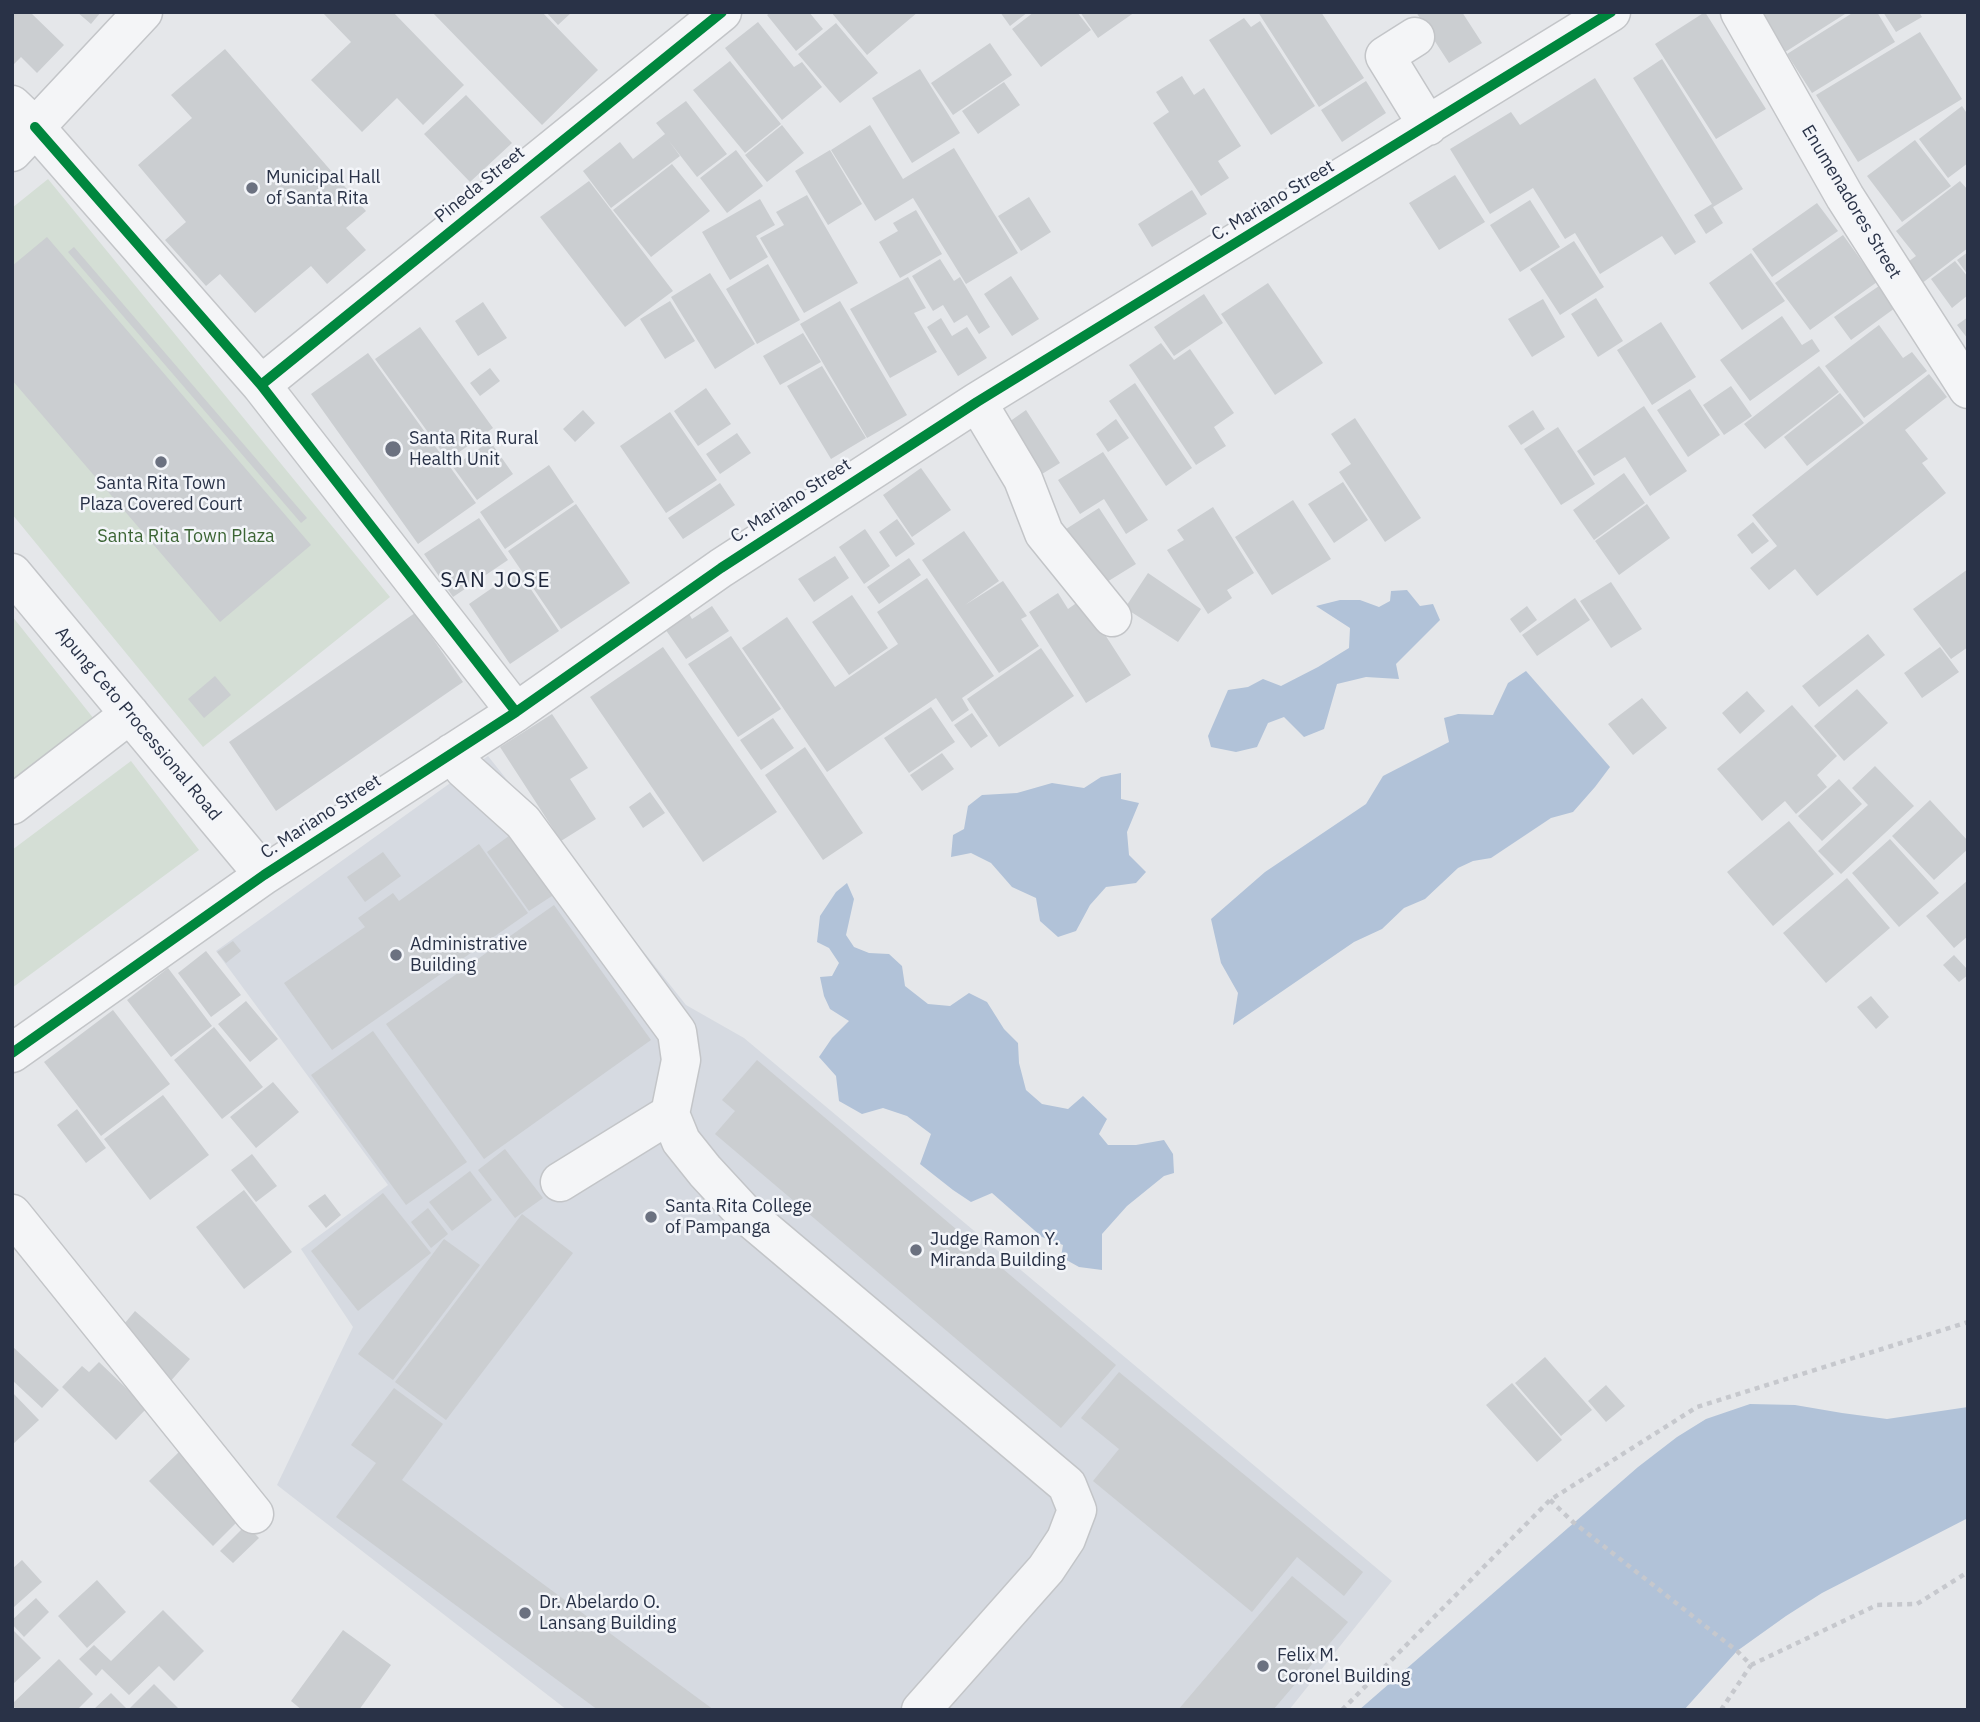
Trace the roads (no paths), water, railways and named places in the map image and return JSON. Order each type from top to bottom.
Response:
[{"type":"street","points":[[144,12],[20,128],[261,386],[516,712]]},
{"type":"street","name":"Pineda Street","points":[[261,386],[722,12]]},
{"type":"street","name":"C. Mariano Street","points":[[12,1053],[264,875],[516,712],[721,568],[977,402],[1611,12]]},
{"type":"street","name":"Enumenadores Street","points":[[1740,12],[1845,197],[1968,389]]},
{"type":"street","points":[[1415,37],[1385,56],[1428,126]]},
{"type":"street","points":[[977,402],[1023,480],[1044,533],[1112,617]]},
{"type":"street","name":"Apung Ceto Processional Road","points":[[12,573],[264,875]]},
{"type":"street","points":[[12,805],[130,714]]},
{"type":"street","points":[[452,753],[464,769],[523,822],[677,1032],[681,1060],[670,1114],[681,1141],[742,1211],[1067,1485],[1077,1510],[1066,1539],[1046,1569],[921,1710]]},
{"type":"street","points":[[560,1182],[670,1114]]},
{"type":"street","points":[[12,1214],[254,1514]]},
{"type":"water","points":[[1407,590],[1420,606],[1433,604],[1440,620],[1396,664],[1399,679],[1366,677],[1337,684],[1324,729],[1304,737],[1284,717],[1268,723],[1257,747],[1236,752],[1211,747],[1208,736],[1228,690],[1248,687],[1263,679],[1281,686],[1349,648],[1350,628],[1316,606],[1340,600],[1360,600],[1379,607],[1390,601],[1391,591]]},
{"type":"water","points":[[1526,671],[1610,767],[1595,787],[1573,812],[1551,818],[1491,858],[1473,861],[1458,868],[1425,899],[1404,908],[1382,929],[1354,942],[1233,1025],[1238,993],[1221,963],[1211,919],[1265,872],[1366,804],[1383,776],[1449,742],[1444,718],[1458,714],[1493,715],[1508,683]]},
{"type":"water","points":[[1121,773],[1121,799],[1139,803],[1127,832],[1129,855],[1146,872],[1136,883],[1106,887],[1090,905],[1076,931],[1058,937],[1040,921],[1036,898],[1012,887],[991,863],[971,853],[951,857],[953,835],[964,829],[968,806],[982,795],[1017,793],[1052,783],[1084,788],[1101,777]]},
{"type":"water","points":[[847,883],[854,899],[846,935],[854,947],[869,953],[889,954],[902,966],[905,986],[928,1004],[950,1006],[969,993],[987,1002],[1004,1029],[1018,1043],[1019,1063],[1026,1090],[1042,1104],[1068,1109],[1083,1096],[1107,1119],[1099,1134],[1108,1145],[1136,1145],[1164,1140],[1173,1154],[1174,1173],[1164,1176],[1127,1206],[1102,1234],[1102,1270],[1079,1267],[1061,1257],[1063,1245],[1042,1237],[992,1193],[971,1202],[920,1164],[931,1134],[907,1116],[883,1108],[862,1114],[839,1101],[836,1076],[819,1057],[832,1038],[849,1021],[830,1009],[824,996],[820,977],[832,976],[839,963],[829,948],[817,942],[820,916],[836,892]]},
{"type":"water","points":[[1750,1404],[1795,1405],[1887,1419],[1968,1407],[1968,1518],[1822,1593],[1786,1616],[1737,1651],[1684,1710],[1359,1710],[1638,1467],[1706,1419]]},
{"type":"place","name":"Municipal Hall of Santa Rita","points":[[252,188]]},
{"type":"place","name":"Santa Rita Rural Health Unit","points":[[393,449]]},
{"type":"place","name":"Santa Rita Town Plaza Covered Court","points":[[161,462]]},
{"type":"place","name":"Administrative Building","points":[[396,955]]},
{"type":"place","name":"Santa Rita College of Pampanga","points":[[651,1217]]},
{"type":"place","name":"Judge Ramon Y. Miranda Building","points":[[916,1250]]},
{"type":"place","name":"Dr. Abelardo O. Lansang Building","points":[[525,1613]]},
{"type":"place","name":"Felix M. Coronel Building","points":[[1263,1666]]},
{"type":"district","name":"SAN JOSE","points":[[496,581]]},
{"type":"park label","name":"Santa Rita Town Plaza","points":[[186,537]]}]
